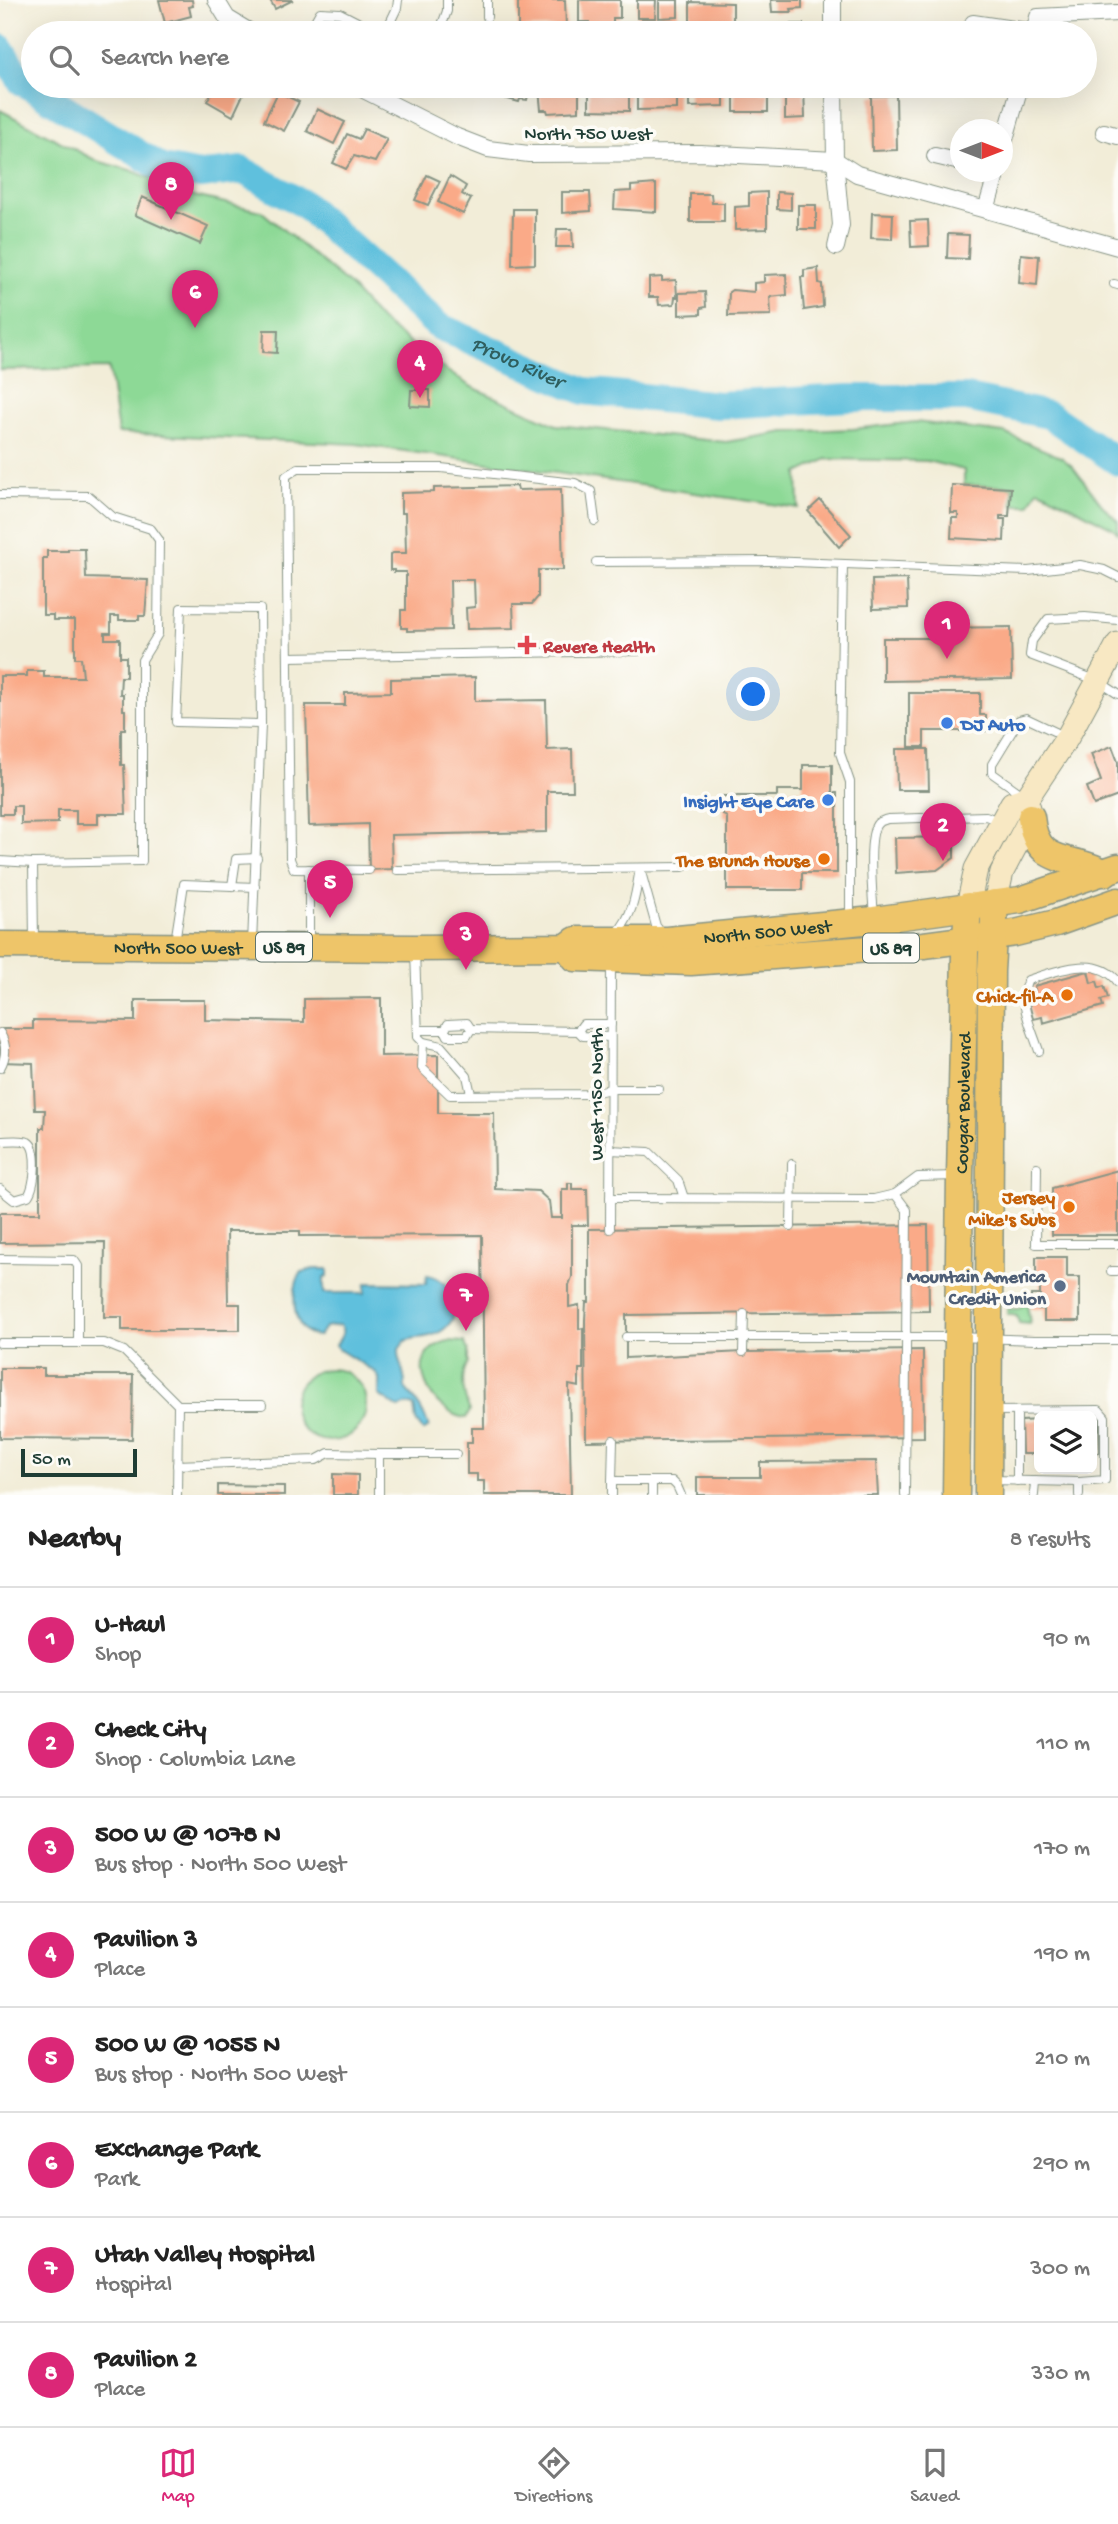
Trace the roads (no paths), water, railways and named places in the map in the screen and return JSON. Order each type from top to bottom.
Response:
[{"type":"main road","points":[[995,903],[1002,872],[1029,808],[1118,644]]},
{"type":"main road","points":[[968,906],[976,869],[1012,803],[1029,808]]},
{"type":"main road","points":[[1029,808],[1036,839],[1051,856],[1112,870]]},
{"type":"main road","name":"US 89","points":[[968,906],[1029,897],[1112,870]]},
{"type":"main road","name":"US 89","points":[[966,940],[992,938],[1056,923],[1118,901]]},
{"type":"main road","name":"Cougar Boulevard","points":[[988,1488],[992,938],[995,903]]},
{"type":"main road","name":"North 500 West","points":[[0,945],[567,947],[575,958],[667,940],[862,922],[968,906]]},
{"type":"main road","name":"Cougar Boulevard","points":[[956,1495],[960,1176],[968,906]]},
{"type":"main road","name":"North 500 West","points":[[611,949],[691,962],[848,952],[966,940]]},
{"type":"street","points":[[833,0],[833,21]]},
{"type":"street","points":[[218,5],[232,21]]},
{"type":"street","points":[[1037,21],[1038,17],[1118,13]]},
{"type":"street","name":"North 750 West","points":[[380,98],[457,137],[488,149],[529,154],[700,153],[835,160]]},
{"type":"street","points":[[834,98],[835,160],[841,225],[836,247]]},
{"type":"street","points":[[1011,119],[1017,98]]},
{"type":"street","points":[[935,156],[950,159]]},
{"type":"street","points":[[835,160],[858,174],[1118,247]]},
{"type":"street","points":[[986,210],[994,182]]},
{"type":"lane","points":[[391,21],[398,0]]},
{"type":"lane","points":[[443,21],[447,0]]},
{"type":"lane","points":[[487,17],[488,0]]},
{"type":"lane","points":[[315,21],[320,12],[340,13],[356,21]]},
{"type":"lane","points":[[369,870],[294,869],[290,859],[286,476],[298,468],[441,468],[575,483],[591,491],[596,521]]},
{"type":"lane","points":[[0,495],[89,496],[113,517],[150,529],[159,540],[158,634],[142,660],[142,861],[0,862]]},
{"type":"lane","points":[[596,562],[768,561],[1028,571],[1080,565],[1104,570],[1118,577]]},
{"type":"lane","points":[[843,564],[840,752],[850,782],[862,922]]},
{"type":"lane","points":[[252,947],[261,724],[260,610],[181,608],[176,722],[261,724]]},
{"type":"lane","points":[[1118,620],[1085,617],[1048,620],[1032,641],[1030,655],[1098,681],[1118,694]]},
{"type":"lane","points":[[288,657],[638,651]]},
{"type":"lane","points":[[1029,808],[992,773],[992,764],[1019,720],[1026,718],[1067,738]]},
{"type":"lane","points":[[862,922],[872,859],[873,831],[878,822],[888,819],[986,816],[1002,822]]},
{"type":"lane","points":[[232,886],[236,859],[257,858]]},
{"type":"lane","points":[[33,863],[34,944]]},
{"type":"lane","points":[[397,870],[683,866]]},
{"type":"lane","points":[[640,868],[656,926],[667,940]]},
{"type":"lane","points":[[611,949],[634,905],[640,868]]},
{"type":"lane","points":[[309,869],[309,947]]},
{"type":"lane","points":[[175,946],[184,884],[255,887]]},
{"type":"lane","points":[[415,948],[418,1037],[423,1042],[441,1046],[467,1076],[471,1094]]},
{"type":"lane","name":"West 1150 North","points":[[610,1229],[611,949]]},
{"type":"lane","points":[[1039,1051],[1023,990],[1028,980],[1091,965],[1109,971],[1118,982]]},
{"type":"lane","points":[[578,1031],[583,1024],[611,1024]]},
{"type":"lane","points":[[418,1030],[445,1030],[448,1036],[467,1036],[471,1029],[578,1031],[583,1036],[611,1037]]},
{"type":"lane","points":[[0,1033],[5,1041],[6,1054],[0,1068]]},
{"type":"lane","points":[[423,1042],[422,1068],[450,1095],[589,1094],[610,1089],[659,1088]]},
{"type":"lane","points":[[0,1141],[30,1143],[34,1150],[34,1183],[28,1195],[21,1199],[14,1200],[0,1189]]},
{"type":"lane","points":[[610,1150],[649,1152],[678,1180],[684,1198]]},
{"type":"lane","points":[[791,1227],[792,1164]]},
{"type":"lane","points":[[1037,1167],[1036,1244],[1118,1244]]},
{"type":"lane","points":[[610,1198],[874,1199],[895,1194],[918,1177],[960,1176]]},
{"type":"lane","points":[[895,1194],[907,1210],[905,1495]]},
{"type":"lane","points":[[0,1259],[75,1260],[78,1266],[78,1343]]},
{"type":"lane","points":[[743,1352],[744,1314]]},
{"type":"lane","points":[[626,1337],[1118,1340]]},
{"type":"lane","points":[[0,1343],[104,1343],[124,1351],[178,1405],[262,1405]]},
{"type":"lane","points":[[177,1495],[178,1405]]},
{"type":"lane","points":[[988,1488],[1017,1481],[1105,1480],[1105,1417],[1099,1410],[989,1412]]},
{"type":"lane","points":[[1017,1411],[1017,1481]]},
{"type":"lane","points":[[612,1495],[613,1440]]},
{"type":"lane","points":[[177,1465],[316,1460],[329,1453],[456,1454]]},
{"type":"lane","points":[[379,1454],[379,1495]]},
{"type":"lane","points":[[612,1481],[672,1481],[681,1495]]},
{"type":"lane","points":[[652,1481],[652,1495]]},
{"type":"lane","points":[[1034,1481],[1034,1495]]},
{"type":"lane","points":[[1079,1482],[1079,1495]]},
{"type":"water","points":[[328,1269],[328,1276],[324,1277],[324,1293],[365,1293],[366,1283],[426,1284],[427,1275],[444,1283],[450,1290],[455,1306],[450,1323],[434,1335],[405,1341],[399,1349],[405,1388],[419,1406],[429,1427],[423,1431],[416,1421],[414,1406],[407,1404],[398,1408],[379,1395],[379,1378],[375,1372],[338,1349],[336,1345],[342,1333],[340,1325],[325,1327],[319,1336],[310,1334],[303,1328],[295,1310],[295,1289],[302,1272]]},
{"type":"waterway","name":"Provo River","points":[[0,48],[21,81]]},
{"type":"waterway","name":"Provo River","points":[[49,98],[162,168],[200,175],[242,170],[305,205],[438,326],[584,391],[718,405],[849,398],[967,398],[1049,415],[1118,462]]},
{"type":"place","name":"Pavilion 2","points":[[171,220]]},
{"type":"place","name":"Exchange Park","points":[[195,328]]},
{"type":"place","name":"Pavilion 3","points":[[420,398]]},
{"type":"place","name":"Revere Health","points":[[527,645]]},
{"type":"place","name":"U-Haul","points":[[947,659]]},
{"type":"place","name":"DJ Auto","points":[[947,723]]},
{"type":"place","name":"Insight Eye Care","points":[[828,800]]},
{"type":"place","name":"The Brunch House","points":[[824,859]]},
{"type":"place","name":"Check City","points":[[943,861]]},
{"type":"place","name":"500 W @ 1055 N","points":[[330,918]]},
{"type":"place","name":"500 W @ 1078 N","points":[[466,970]]},
{"type":"place","name":"Chick-fil-A","points":[[1067,995]]},
{"type":"place","name":"Jersey Mike's Subs","points":[[1069,1207]]},
{"type":"place","name":"Mountain America Credit Union","points":[[1060,1286]]},
{"type":"place","name":"Utah Valley Hospital","points":[[466,1331]]}]
